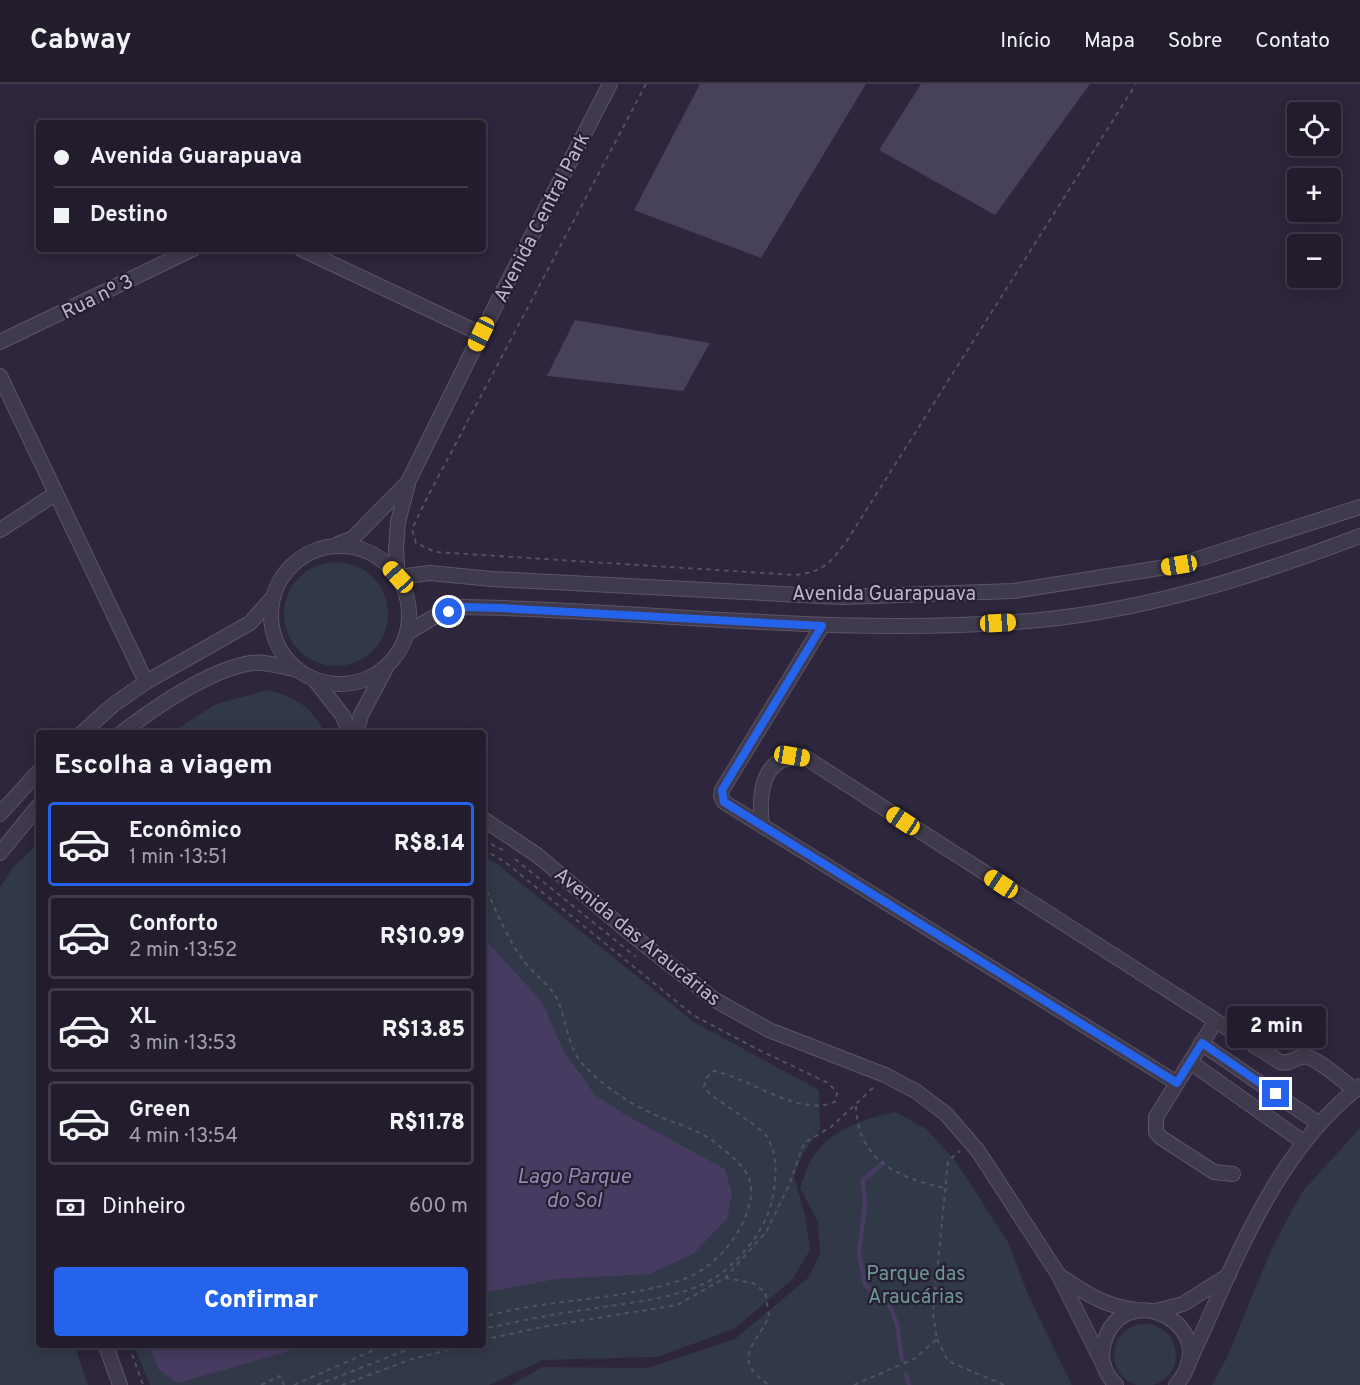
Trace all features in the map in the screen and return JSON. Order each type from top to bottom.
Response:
[{"type":"street","name":"Avenida Central Park","points":[[409,480],[481,334],[610,84]]},
{"type":"street","name":"Rua nº 3","points":[[0,342],[187,252]]},
{"type":"street","points":[[308,252],[481,334]]},
{"type":"street","points":[[0,376],[146,682]]},
{"type":"street","points":[[386,666],[370,677],[352,683],[333,684],[314,679],[298,670],[284,655],[274,636],[271,616],[274,596],[282,578],[294,563],[311,553],[353,538],[409,480]]},
{"type":"street","points":[[398,577],[396,550],[398,522],[409,480]]},
{"type":"street","points":[[0,530],[55,494]]},
{"type":"street","name":"Avenida Guarapuava","points":[[398,577],[430,573],[492,579],[842,597],[1013,591],[1179,565],[1360,507]]},
{"type":"street","name":"Avenida Guarapuava","points":[[407,633],[434,617],[463,607],[822,626],[918,627],[1006,623],[1083,613],[1183,595],[1274,569],[1360,536]]},
{"type":"street","points":[[330,547],[350,547],[368,552],[385,562],[398,577],[406,594],[410,614],[407,633],[399,651],[386,666],[361,715],[357,730]]},
{"type":"street","points":[[85,730],[113,705],[146,682],[250,623],[274,596]]},
{"type":"street","points":[[822,626],[722,790],[724,802],[1177,1083]]},
{"type":"street","points":[[126,730],[187,689],[225,671],[252,663],[298,670]]},
{"type":"street","points":[[314,679],[343,716],[348,730]]},
{"type":"street","points":[[762,826],[761,787],[778,761],[792,756],[806,758],[1280,1062],[1289,1063],[1302,1057],[1311,1059],[1357,1088],[1318,1123],[1302,1141],[1274,1186],[1176,1385]]},
{"type":"street","points":[[0,814],[36,774]]},
{"type":"street","points":[[0,853],[36,809]]},
{"type":"street","name":"Avenida das Araucárias","points":[[486,821],[537,855],[631,934],[715,1000],[769,1030],[885,1075],[917,1092],[946,1114],[978,1151],[1058,1274],[1116,1385]]},
{"type":"street","points":[[1215,1022],[1156,1118],[1155,1132],[1214,1172],[1233,1174]]},
{"type":"street","points":[[1202,1043],[1318,1123]]},
{"type":"street","points":[[1190,1062],[1302,1141]]},
{"type":"street","points":[[1265,1114],[1276,1094]]},
{"type":"street","name":"Avenida das Araucárias","points":[[1058,1274],[1090,1296],[1117,1308],[1149,1310],[1169,1316],[1179,1325],[1188,1344],[1188,1364]]},
{"type":"street","name":"Avenida das Araucárias","points":[[1103,1364],[1104,1342],[1115,1322],[1127,1314],[1183,1304],[1230,1274]]},
{"type":"street","points":[[107,1348],[120,1385]]},
{"type":"path","points":[[646,84],[427,498],[412,529],[416,543],[435,552],[795,575],[816,573],[825,567],[846,542],[1134,85]]},
{"type":"path","points":[[486,851],[505,861],[693,1015],[828,1083],[837,1092],[836,1101],[813,1106],[790,1101],[714,1071],[707,1077],[704,1086],[709,1093],[767,1137],[775,1159],[776,1181],[771,1206],[762,1226],[720,1274],[704,1284],[661,1298],[550,1315],[486,1328]]},
{"type":"path","points":[[486,889],[522,959],[557,999],[579,1059],[603,1083],[631,1102],[655,1115],[682,1124],[717,1143],[746,1170],[754,1192],[742,1226],[721,1254],[686,1278],[638,1290],[508,1310],[486,1316]]},
{"type":"path","points":[[486,1339],[542,1327],[677,1305],[725,1278],[766,1232],[789,1185],[804,1143],[831,1127],[856,1106],[877,1083]]},
{"type":"path","points":[[856,1106],[856,1119],[864,1145],[882,1163],[923,1183],[948,1189]]},
{"type":"path","points":[[962,1149],[948,1161],[948,1189],[933,1313],[937,1339],[948,1361],[1004,1385]]},
{"type":"path","points":[[725,1278],[753,1283],[765,1292],[769,1316],[749,1347],[748,1360],[752,1371],[769,1385]]},
{"type":"path","points":[[854,1385],[914,1359],[937,1339]]},
{"type":"path","points":[[130,1348],[143,1385]]},
{"type":"path","points":[[294,1385],[378,1348]]},
{"type":"path","points":[[317,1385],[412,1348]]},
{"type":"path","points":[[342,1385],[409,1360],[455,1348]]},
{"type":"path","points":[[261,1385],[280,1376],[284,1385]]},
{"type":"green space","points":[[336,562],[356,566],[373,577],[384,594],[388,614],[384,634],[373,651],[356,662],[336,666],[316,662],[299,651],[288,634],[284,614],[288,594],[299,577],[316,566]]},
{"type":"green space","points":[[268,690],[302,704],[323,730],[176,730],[216,704]]},
{"type":"green space","points":[[36,846],[36,1348],[76,1348],[88,1385],[0,1385],[0,887],[14,866]]},
{"type":"green space","points":[[486,857],[694,1022],[819,1090],[820,1129],[803,1154],[794,1176],[805,1216],[810,1250],[792,1280],[734,1329],[657,1357],[543,1360],[489,1385],[150,1385],[135,1348],[486,1348]]},
{"type":"green space","name":"Parque das Araucárias","points":[[896,1112],[926,1129],[954,1159],[1008,1242],[1029,1297],[1072,1385],[511,1385],[542,1367],[647,1368],[735,1339],[809,1277],[820,1253],[818,1222],[800,1188],[815,1154],[822,1145],[841,1131],[874,1117]]},
{"type":"green space","points":[[1360,1128],[1360,1385],[1212,1385],[1227,1357],[1272,1248],[1302,1192]]},
{"type":"green space","points":[[1145,1324],[1157,1326],[1167,1333],[1174,1343],[1176,1355],[1174,1367],[1167,1377],[1157,1384],[1145,1386],[1133,1384],[1123,1377],[1116,1367],[1114,1355],[1116,1343],[1123,1333],[1133,1326]]},
{"type":"water","name":"Lago Parque do Sol","points":[[486,940],[542,1002],[563,1050],[595,1095],[624,1114],[725,1169],[732,1194],[727,1219],[693,1254],[649,1274],[556,1279],[486,1292]]},
{"type":"water","points":[[150,1348],[300,1348],[178,1383],[159,1370]]},
{"type":"building","points":[[700,84],[866,84],[761,258],[634,210]]},
{"type":"building","points":[[921,84],[1090,84],[995,215],[879,150]]},
{"type":"building","points":[[575,320],[710,343],[683,391],[547,376]]},
{"type":"waterway","points":[[883,1163],[863,1180],[865,1205],[859,1253],[865,1285],[889,1304],[897,1324],[902,1360]]},
{"type":"waterway","points":[[906,1374],[909,1385]]},
{"type":"route","points":[[449,612],[463,607],[501,608],[822,626],[722,790],[721,796],[724,802],[1177,1083],[1202,1043],[1276,1094]]}]
